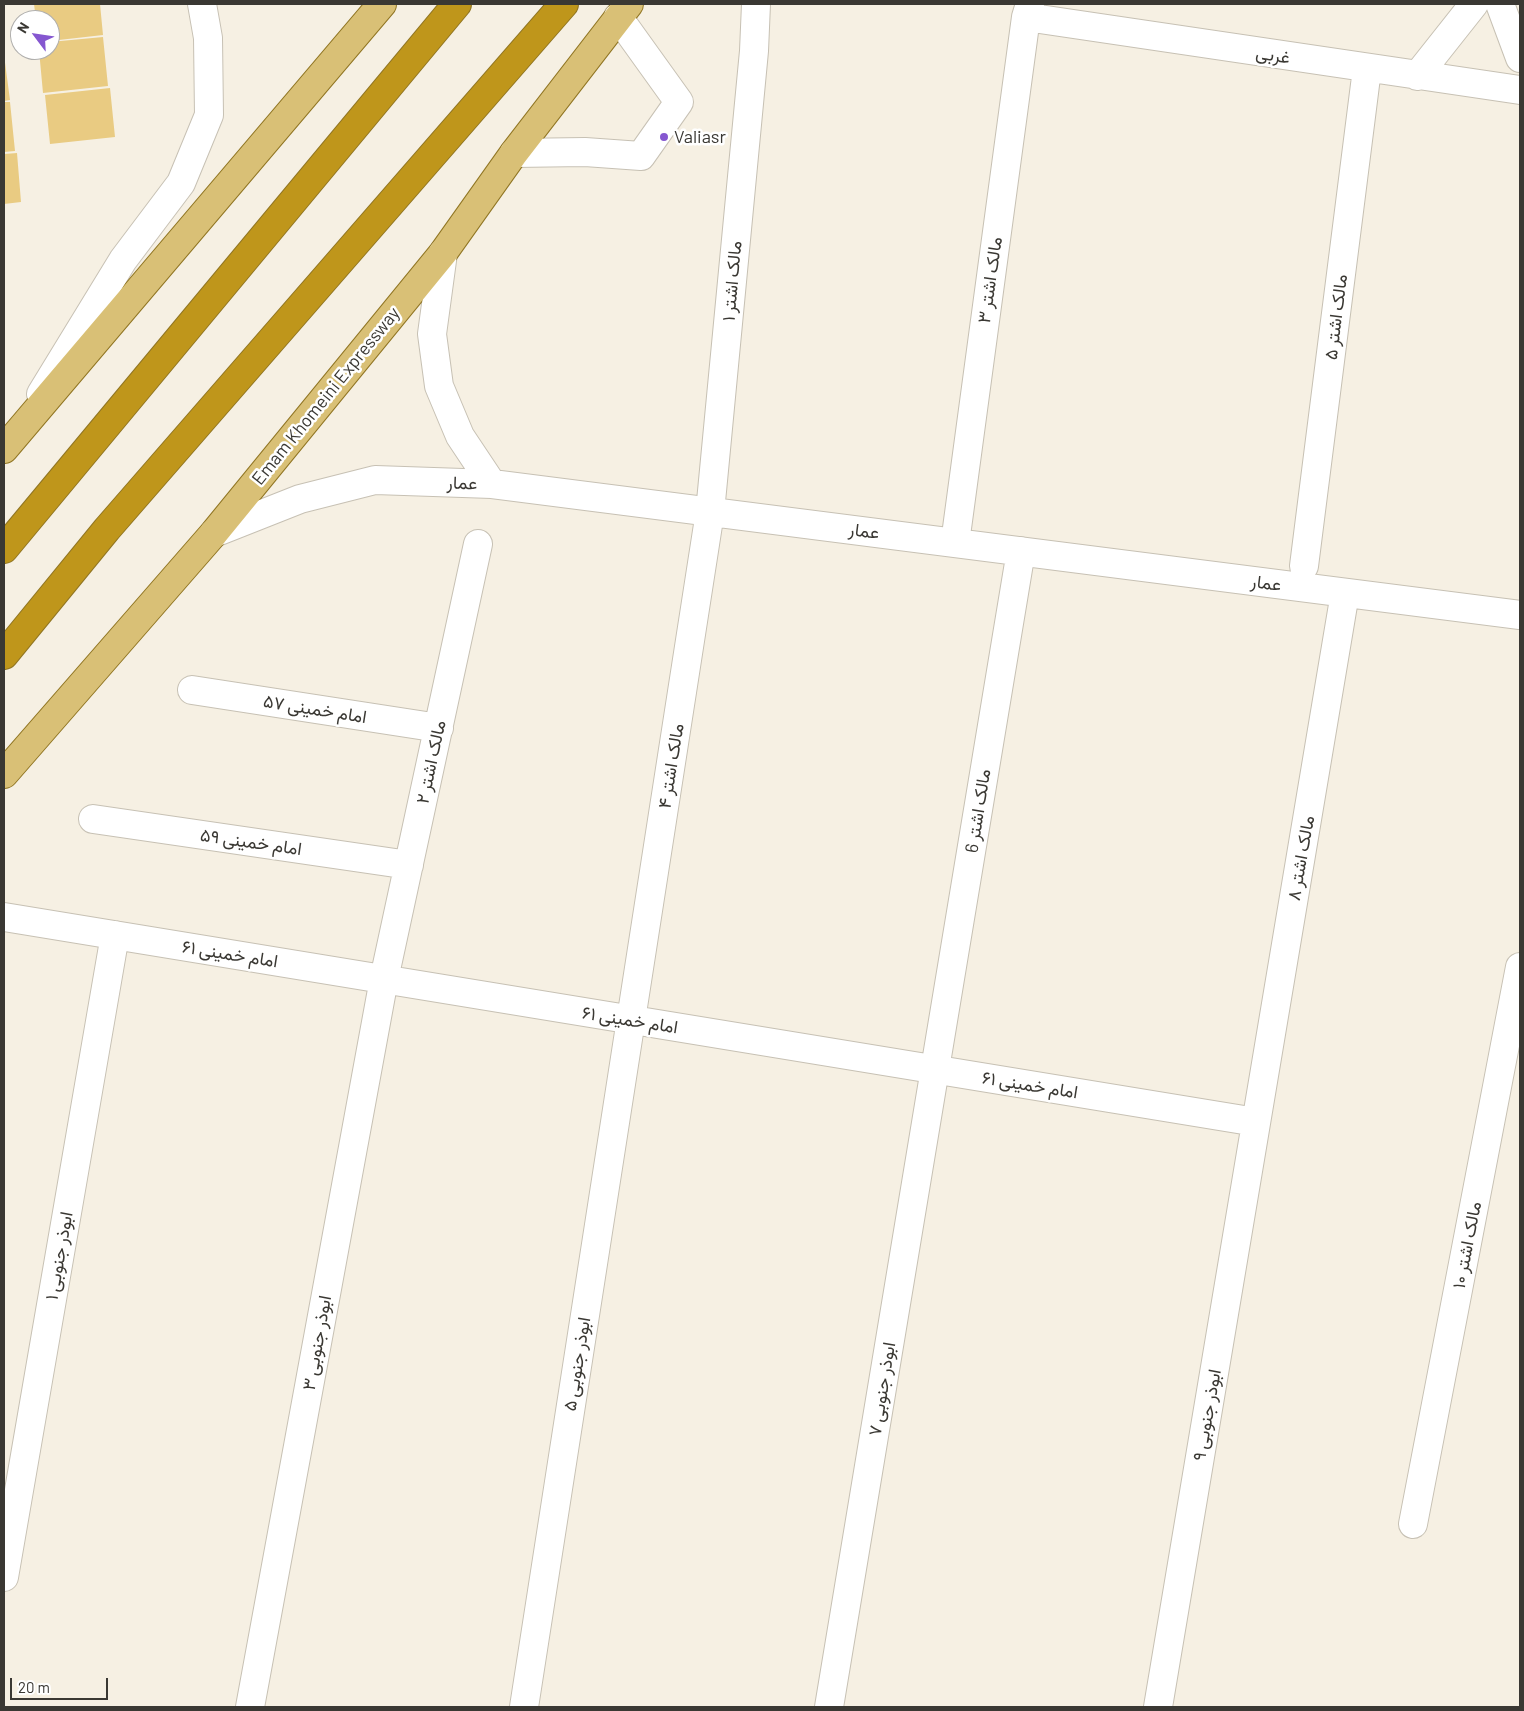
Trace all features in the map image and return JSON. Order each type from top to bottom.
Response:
[{"type":"highway","points":[[4,549],[457,4]]},
{"type":"highway","points":[[4,655],[107,529],[564,4]]},
{"type":"main road","points":[[9,443],[382,4]]},
{"type":"main road","name":"Emam Khomeini Expressway","points":[[4,774],[214,533],[443,253],[514,153],[624,10]]},
{"type":"street","points":[[9,443],[123,260],[180,183],[209,115],[208,38],[202,4]]},
{"type":"street","name":"مالک اشتر ۱","points":[[710,512],[754,51],[756,4]]},
{"type":"street","points":[[1417,76],[1474,4]]},
{"type":"street","points":[[1500,4],[1520,58]]},
{"type":"street","points":[[514,153],[585,152],[641,156],[679,102],[624,10]]},
{"type":"street","name":"غربی","points":[[1028,10],[1367,69],[1520,90]]},
{"type":"street","name":"مالک اشتر ۳","points":[[955,543],[1028,10]]},
{"type":"street","name":"مالک اشتر ۵","points":[[1304,566],[1367,69]]},
{"type":"street","points":[[443,253],[432,334],[439,386],[460,436],[492,484]]},
{"type":"street","name":"عمار","points":[[214,533],[300,499],[375,480],[492,484],[1520,615]]},
{"type":"street","name":"مالک اشتر ۴","points":[[631,1020],[710,512]]},
{"type":"street","name":"مالک اشتر ۲","points":[[384,979],[478,544]]},
{"type":"street","name":"مالک اشتر 6","points":[[935,1070],[1021,551]]},
{"type":"street","name":"مالک اشتر ۸","points":[[1256,1122],[1345,593]]},
{"type":"street","name":"امام خمینی ۵۷","points":[[192,690],[439,728]]},
{"type":"street","name":"امام خمینی ۵۹","points":[[93,820],[409,865]]},
{"type":"street","name":"امام خمینی ۶۱","points":[[4,917],[1256,1122]]},
{"type":"street","name":"ابوذر جنوبی ۱","points":[[4,1577],[115,935]]},
{"type":"street","name":"مالک اشتر ۱۰","points":[[1414,1524],[1520,967]]},
{"type":"street","name":"ابوذر جنوبی ۳","points":[[250,1707],[384,979]]},
{"type":"street","name":"ابوذر جنوبی ۵","points":[[524,1707],[631,1020]]},
{"type":"street","name":"ابوذر جنوبی ۷","points":[[829,1707],[935,1070]]},
{"type":"street","name":"ابوذر جنوبی ۹","points":[[1158,1707],[1256,1122]]},
{"type":"building","points":[[34,4],[100,4],[103,35],[60,40],[60,10],[35,10]]},
{"type":"building","points":[[103,37],[108,86],[43,93],[40,60],[60,60],[60,41]]},
{"type":"building","points":[[4,55],[10,100],[4,101]]},
{"type":"building","points":[[110,88],[115,137],[50,144],[45,95]]},
{"type":"building","points":[[4,102],[10,102],[15,151],[4,152]]},
{"type":"building","points":[[17,153],[21,202],[4,204],[4,154]]},
{"type":"place","name":"Valiasr","points":[[664,137]]}]
